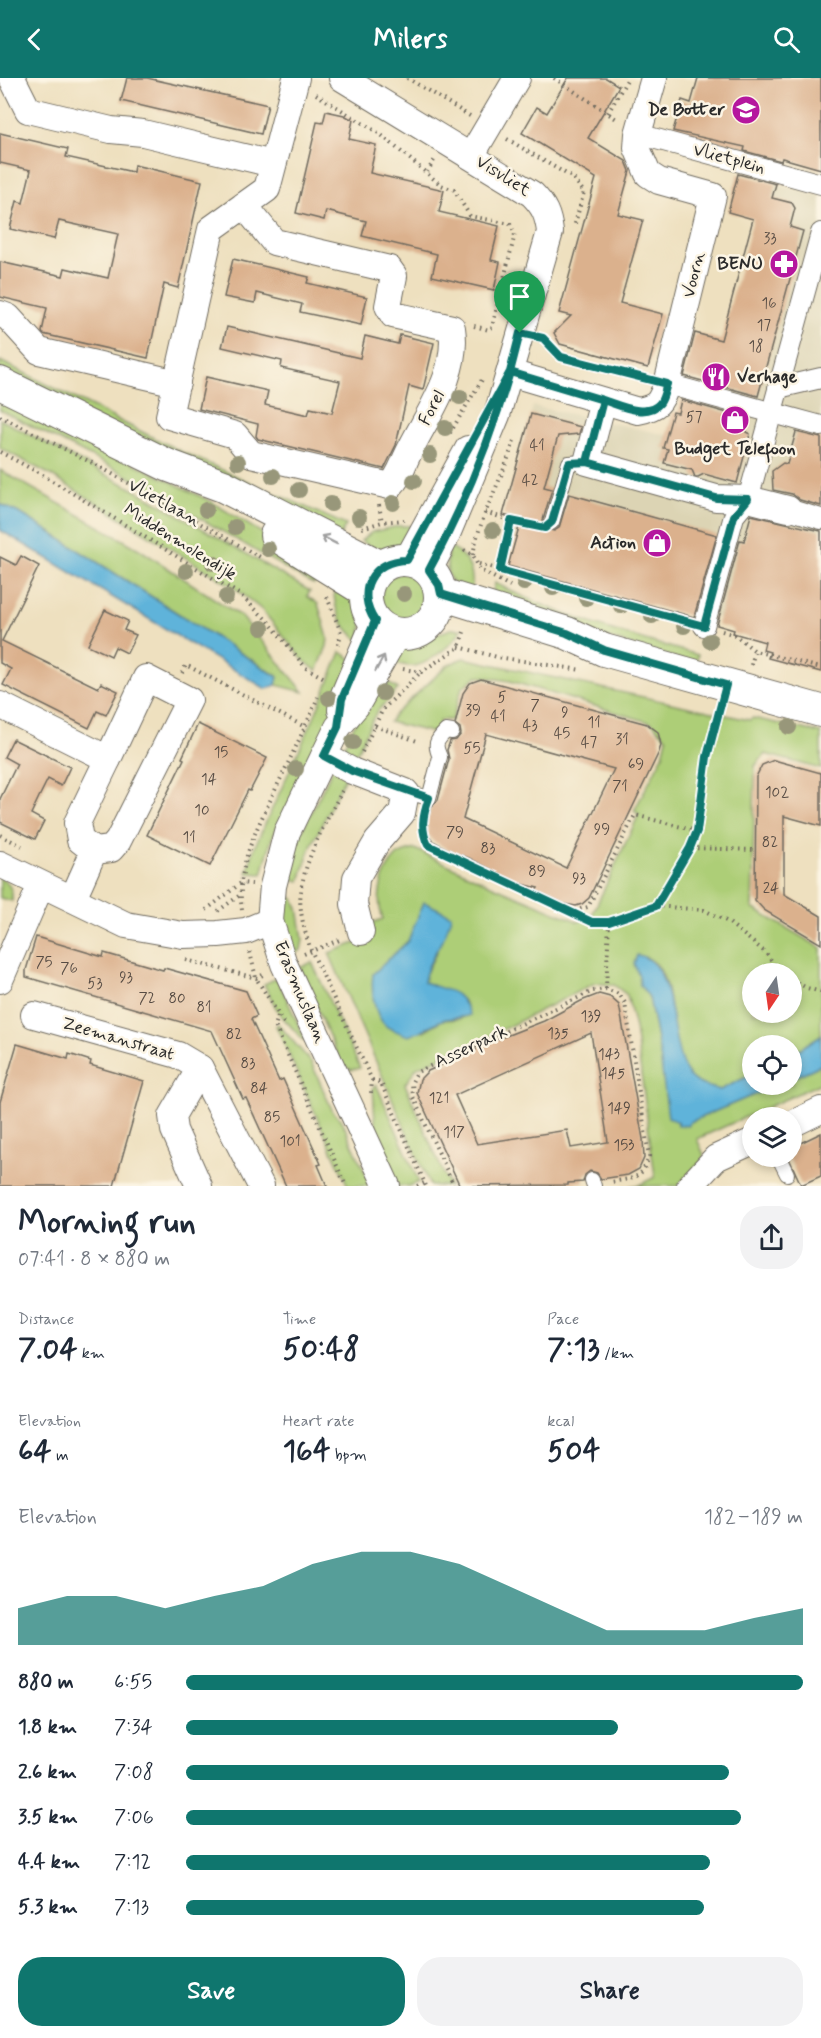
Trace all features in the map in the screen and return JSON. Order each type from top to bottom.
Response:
[{"type":"street","points":[[12,78],[28,110],[111,130],[143,133],[273,164]]},
{"type":"street","name":"Visvliet","points":[[342,78],[532,194],[541,202],[547,213],[550,232],[510,372],[410,583]]},
{"type":"street","points":[[471,156],[517,78]]},
{"type":"street","name":"Voorn","points":[[510,372],[638,411],[651,408],[660,402],[667,384],[713,196],[659,181],[648,174],[637,148],[638,134],[654,78]]},
{"type":"street","name":"Forel","points":[[295,80],[267,189],[211,229],[169,416],[235,435],[251,454],[390,486],[398,478],[407,455],[443,388],[455,344],[453,328]]},
{"type":"street","name":"Vlietplein","points":[[638,134],[821,184]]},
{"type":"street","points":[[244,205],[274,242],[389,269],[394,276],[388,306],[393,315],[453,328]]},
{"type":"street","points":[[704,626],[734,516],[748,499],[771,412],[818,257],[821,233]]},
{"type":"street","points":[[0,314],[8,317],[39,351],[177,383]]},
{"type":"street","points":[[778,388],[821,378]]},
{"type":"street","name":"Vlietlaan","points":[[0,383],[167,465],[223,486],[410,583],[567,633],[604,650],[821,711]]},
{"type":"street","points":[[667,384],[821,426]]},
{"type":"street","points":[[603,400],[587,462],[716,498],[748,499],[821,519]]},
{"type":"street","points":[[410,583],[425,627],[412,633],[386,627],[367,607],[410,583]]},
{"type":"street","name":"Erasmuslaan","points":[[386,627],[342,699],[338,727],[287,832],[273,886],[270,921],[285,964],[387,1186]]},
{"type":"street","points":[[146,678],[173,692],[189,700],[118,841],[111,849],[94,851],[80,840],[77,823],[146,678]]},
{"type":"street","points":[[0,705],[108,759]]},
{"type":"street","points":[[324,756],[352,771],[417,795],[377,842],[356,878],[354,904],[361,932]]},
{"type":"street","points":[[73,898],[94,851]]},
{"type":"street","points":[[0,864],[126,926],[183,934],[218,934],[246,931],[270,921]]},
{"type":"street","points":[[0,980],[41,885]]},
{"type":"street","name":"Zeemanstraat","points":[[34,1015],[178,1055],[200,1068],[172,1116],[174,1130],[200,1186]]},
{"type":"street","points":[[200,1068],[261,1186]]},
{"type":"street","points":[[802,1119],[821,1110]]},
{"type":"street","points":[[690,1186],[716,1158],[742,1146]]},
{"type":"lane","points":[[552,522],[569,463],[587,462]]},
{"type":"lane","points":[[417,795],[440,757],[435,747],[436,741],[446,731],[452,732]]},
{"type":"lane","points":[[784,1167],[787,1174]]},
{"type":"path","points":[[419,86],[421,78]]},
{"type":"path","points":[[554,78],[638,134]]},
{"type":"path","points":[[608,113],[628,78]]},
{"type":"path","name":"Visvliet","points":[[295,80],[380,134],[441,185],[454,190],[470,216],[510,224],[515,234],[492,327]]},
{"type":"path","points":[[453,328],[467,324],[489,330],[492,327],[543,338],[561,357],[667,384]]},
{"type":"path","name":"Vlietlaan","points":[[0,416],[100,467],[264,560]]},
{"type":"path","name":"Middenmolendijk","points":[[0,452],[41,474],[239,594],[268,621],[306,668],[326,679]]},
{"type":"path","points":[[485,512],[511,521],[545,528],[552,522]]},
{"type":"path","points":[[500,570],[511,521]]},
{"type":"path","points":[[479,564],[735,635],[755,651],[821,668]]},
{"type":"path","points":[[751,666],[755,651]]},
{"type":"path","points":[[173,692],[186,665],[305,727]]},
{"type":"path","points":[[656,906],[690,848],[697,831],[707,757],[726,685]]},
{"type":"path","points":[[375,726],[435,747]]},
{"type":"path","points":[[417,795],[424,811],[422,833],[428,845],[570,912],[592,922],[609,922],[656,906],[704,910],[728,922],[766,953],[773,963]]},
{"type":"path","points":[[570,912],[588,907],[635,815],[697,831]]},
{"type":"path","points":[[690,848],[755,849]]},
{"type":"path","points":[[198,912],[206,910],[241,883]]},
{"type":"path","points":[[593,1184],[636,1178],[645,1170],[649,1156],[625,1003],[619,994],[606,989],[609,922]]},
{"type":"path","points":[[311,950],[361,932]]},
{"type":"path","points":[[802,985],[821,992]]},
{"type":"path","name":"Asserpark","points":[[454,1186],[413,1096],[412,1082],[417,1072],[593,991],[606,989]]},
{"type":"path","points":[[278,1015],[275,1026],[346,1186]]},
{"type":"path","points":[[372,1080],[381,1083],[425,1185],[417,1186]]},
{"type":"shaded area","points":[[768,182],[821,197],[821,646],[498,558],[533,406],[695,441]]},
{"type":"green space","points":[[0,361],[180,451],[346,525],[339,538],[0,371]]},
{"type":"green space","points":[[0,397],[210,501],[322,570],[314,584],[309,582],[119,471],[0,410]]},
{"type":"green space","points":[[0,419],[150,498],[310,591],[307,596],[318,604],[328,638],[317,671],[303,660],[262,610],[232,586],[47,473],[0,448]]},
{"type":"green space","points":[[0,470],[139,549],[242,617],[304,692],[276,685],[277,676],[23,515],[0,504]]},
{"type":"green space","points":[[409,526],[417,531],[405,545],[380,552],[361,541],[372,532]]},
{"type":"green space","points":[[449,547],[467,561],[470,568],[472,590],[470,598],[449,577],[447,565]]},
{"type":"green space","points":[[404,573],[413,574],[421,579],[426,587],[426,605],[421,613],[413,618],[404,619],[395,618],[387,613],[382,605],[381,596],[382,587],[387,579],[395,574]]},
{"type":"green space","points":[[495,583],[569,615],[620,633],[698,655],[695,664],[490,603]]},
{"type":"green space","points":[[334,590],[355,598],[362,622],[361,641],[349,631],[341,619],[336,606]]},
{"type":"green space","points":[[451,629],[461,629],[450,644],[423,664],[404,665],[389,659],[400,647]]},
{"type":"green space","points":[[341,652],[353,660],[330,721],[272,838],[262,874],[247,873],[255,846],[312,722]]},
{"type":"green space","points":[[463,658],[749,720],[753,718],[821,733],[821,769],[765,754],[755,766],[752,908],[821,948],[821,1035],[802,1047],[802,1035],[742,1035],[742,1079],[720,1090],[704,1085],[690,1077],[683,1065],[674,1035],[667,989],[657,965],[646,957],[639,976],[640,985],[649,997],[660,1055],[690,1122],[753,1095],[794,1095],[768,1107],[742,1107],[742,1119],[697,1139],[704,1155],[701,1162],[677,1186],[630,1186],[639,1185],[655,1177],[635,1028],[627,995],[614,985],[595,983],[470,1046],[417,1067],[405,1084],[449,1186],[430,1186],[329,953],[372,937],[368,924],[383,919],[380,894],[383,877],[391,862],[399,855],[415,849],[493,886],[579,922],[592,915],[639,814],[634,811],[663,755],[667,738],[652,723],[510,681],[477,676],[462,688],[452,720],[440,720],[438,734],[389,722],[448,665]],"holes":[[[408,941],[437,951],[424,982],[464,1001],[469,1015],[459,1019],[442,1020],[424,1031],[373,974]]]},
{"type":"green space","points":[[385,681],[398,689],[376,713],[309,851],[300,881],[285,878],[297,841],[364,706]]},
{"type":"green space","points":[[0,877],[10,887],[12,901],[0,898]]},
{"type":"green space","points":[[284,893],[294,899],[298,908],[303,940],[301,950],[292,955],[283,920]]},
{"type":"green space","points":[[312,962],[360,1068],[351,1070],[342,1065],[299,968]]},
{"type":"green space","points":[[277,978],[305,1039],[303,1040],[278,1012],[264,984]]},
{"type":"green space","points":[[278,1024],[311,1062],[333,1112],[341,1119],[371,1186],[348,1186],[276,1026]]},
{"type":"green space","points":[[821,1065],[821,1083],[802,1092],[802,1074]]},
{"type":"green space","points":[[376,1084],[419,1182],[408,1186],[397,1186],[376,1140],[373,1087]]},
{"type":"water","points":[[0,504],[23,515],[278,677],[276,685],[266,689],[0,530]]},
{"type":"water","points":[[424,902],[451,915],[446,933],[429,965],[424,982],[457,995],[470,1015],[443,1020],[408,1036],[386,1026],[378,1015],[372,987],[373,974],[408,941]]},
{"type":"water","points":[[637,955],[650,961],[660,973],[666,989],[678,1047],[690,1077],[696,1082],[720,1090],[742,1079],[742,1095],[753,1095],[690,1122],[689,1125],[678,1126],[677,1122],[668,1117],[649,997],[640,985],[634,964]]},
{"type":"water","points":[[821,1035],[821,1065],[802,1074],[802,1047]]},
{"type":"building","points":[[127,78],[147,78],[268,105],[261,134],[121,101]]},
{"type":"building","points":[[568,78],[606,78],[619,86],[588,138],[626,161],[630,171],[618,214],[643,220],[620,303],[663,314],[648,368],[560,344],[554,333],[571,316],[559,313],[596,178],[522,133],[537,107],[547,113]]},
{"type":"building","name":"De Botter","points":[[698,78],[821,78],[821,169],[782,158],[781,161],[744,151],[745,147],[673,131],[682,100],[691,103]]},
{"type":"building","points":[[326,111],[344,115],[353,120],[349,139],[376,145],[370,173],[444,190],[439,212],[499,226],[491,260],[500,262],[494,290],[432,276],[437,254],[362,236],[366,221],[326,211],[324,220],[296,213],[317,122],[323,123]]},
{"type":"building","points":[[0,133],[68,149],[66,157],[133,172],[134,165],[202,181],[178,288],[164,284],[148,358],[43,334],[47,308],[0,297],[0,262],[63,276],[65,268],[108,278],[118,234],[59,221],[54,239],[10,229],[17,201],[23,203],[31,170],[0,163]]},
{"type":"building","points":[[738,174],[776,184],[772,198],[792,203],[795,208],[790,227],[803,231],[758,396],[684,376],[695,333],[721,340],[753,219],[728,212]]},
{"type":"building","points":[[233,259],[309,277],[307,283],[367,297],[361,325],[300,312],[302,304],[257,293],[255,303],[224,297]]},
{"type":"building","points":[[227,327],[360,358],[365,336],[398,344],[400,335],[434,343],[423,390],[409,386],[396,445],[384,469],[258,439],[256,436],[258,424],[199,409],[206,377],[268,391],[265,405],[308,415],[310,408],[332,413],[340,381],[281,368],[282,361],[222,347]]},
{"type":"building","points":[[681,400],[749,419],[746,432],[750,434],[737,483],[704,474],[695,477],[692,470],[664,463],[668,449],[663,448],[673,412],[678,413]]},
{"type":"building","points":[[531,414],[581,427],[579,434],[558,436],[544,487],[552,489],[543,520],[546,529],[554,531],[559,528],[569,494],[717,535],[694,617],[508,566],[521,520],[503,515]]},
{"type":"building","points":[[796,432],[821,438],[821,506],[800,500],[792,494],[773,490],[772,471],[783,463],[787,464]]},
{"type":"building","points":[[751,515],[821,531],[821,672],[768,658],[770,652],[763,650],[765,642],[733,633],[734,630],[717,625],[740,540],[744,541]]},
{"type":"building","points":[[21,556],[39,566],[2,641],[98,688],[101,683],[118,691],[106,715],[97,711],[89,728],[3,685],[11,669],[0,663],[0,557],[16,565]]},
{"type":"building","points":[[105,610],[128,621],[124,630],[136,635],[127,653],[115,647],[111,656],[88,645]]},
{"type":"building","points":[[481,679],[647,724],[658,732],[661,745],[659,752],[589,898],[582,904],[576,906],[564,904],[536,891],[538,888],[518,883],[455,853],[433,841],[428,834],[427,821],[431,807],[438,800],[449,759],[447,750],[450,741],[456,740],[461,734],[460,728],[455,724],[463,693],[470,683]],"holes":[[[486,734],[614,769],[566,868],[463,819]]]},
{"type":"building","points":[[198,724],[267,758],[250,791],[248,790],[210,866],[147,835],[184,759],[182,758]]},
{"type":"building","points":[[13,739],[70,767],[61,786],[48,779],[39,797],[31,814],[44,821],[35,839],[0,822],[0,799],[17,764],[4,757]]},
{"type":"building","points":[[774,760],[821,773],[821,826],[784,816],[784,894],[821,916],[821,944],[764,910],[755,900],[756,777],[762,765]]},
{"type":"building","points":[[36,937],[103,957],[104,953],[246,991],[257,1016],[251,1019],[279,1081],[283,1079],[321,1164],[318,1165],[327,1186],[286,1186],[246,1098],[243,1099],[212,1031],[26,977]]},
{"type":"building","points":[[599,994],[610,997],[619,1005],[643,1139],[644,1158],[639,1169],[628,1175],[601,1179],[597,1173],[590,1171],[585,1175],[583,1182],[568,1183],[568,1185],[460,1186],[417,1093],[420,1079],[428,1071],[476,1050],[475,1048],[544,1021]],"holes":[[[591,1033],[608,1142],[571,1148],[567,1130],[477,1144],[455,1095]]]},
{"type":"building","points":[[17,1044],[68,1059],[69,1054],[91,1061],[90,1065],[144,1081],[114,1186],[0,1186],[0,1102]]},
{"type":"building","points":[[821,1133],[821,1176],[801,1185],[793,1167],[802,1167],[802,1142]]},
{"type":"place","name":"De Botter","points":[[746,110]]},
{"type":"place","name":"BENU","points":[[784,264]]},
{"type":"place","name":"Verhage","points":[[716,377]]},
{"type":"place","name":"Budget Telefoon","points":[[735,420]]},
{"type":"place","name":"Action","points":[[657,543]]},
{"type":"route","points":[[520,333],[510,372],[407,560],[389,562],[381,567],[369,582],[366,591],[367,607],[375,621],[342,699],[338,727],[324,756],[352,771],[406,792],[429,798],[424,811],[422,833],[428,845],[592,922],[609,922],[656,906],[690,848],[697,831],[707,757],[726,685],[604,650],[567,633],[441,594],[439,585],[429,570],[489,438],[510,372],[532,381],[603,400],[587,462],[716,498],[748,499],[734,516],[704,626],[500,570],[511,521],[545,528],[552,522],[569,463],[587,462],[603,400],[638,411],[651,408],[660,402],[667,384],[561,357],[543,338],[520,333]]}]
